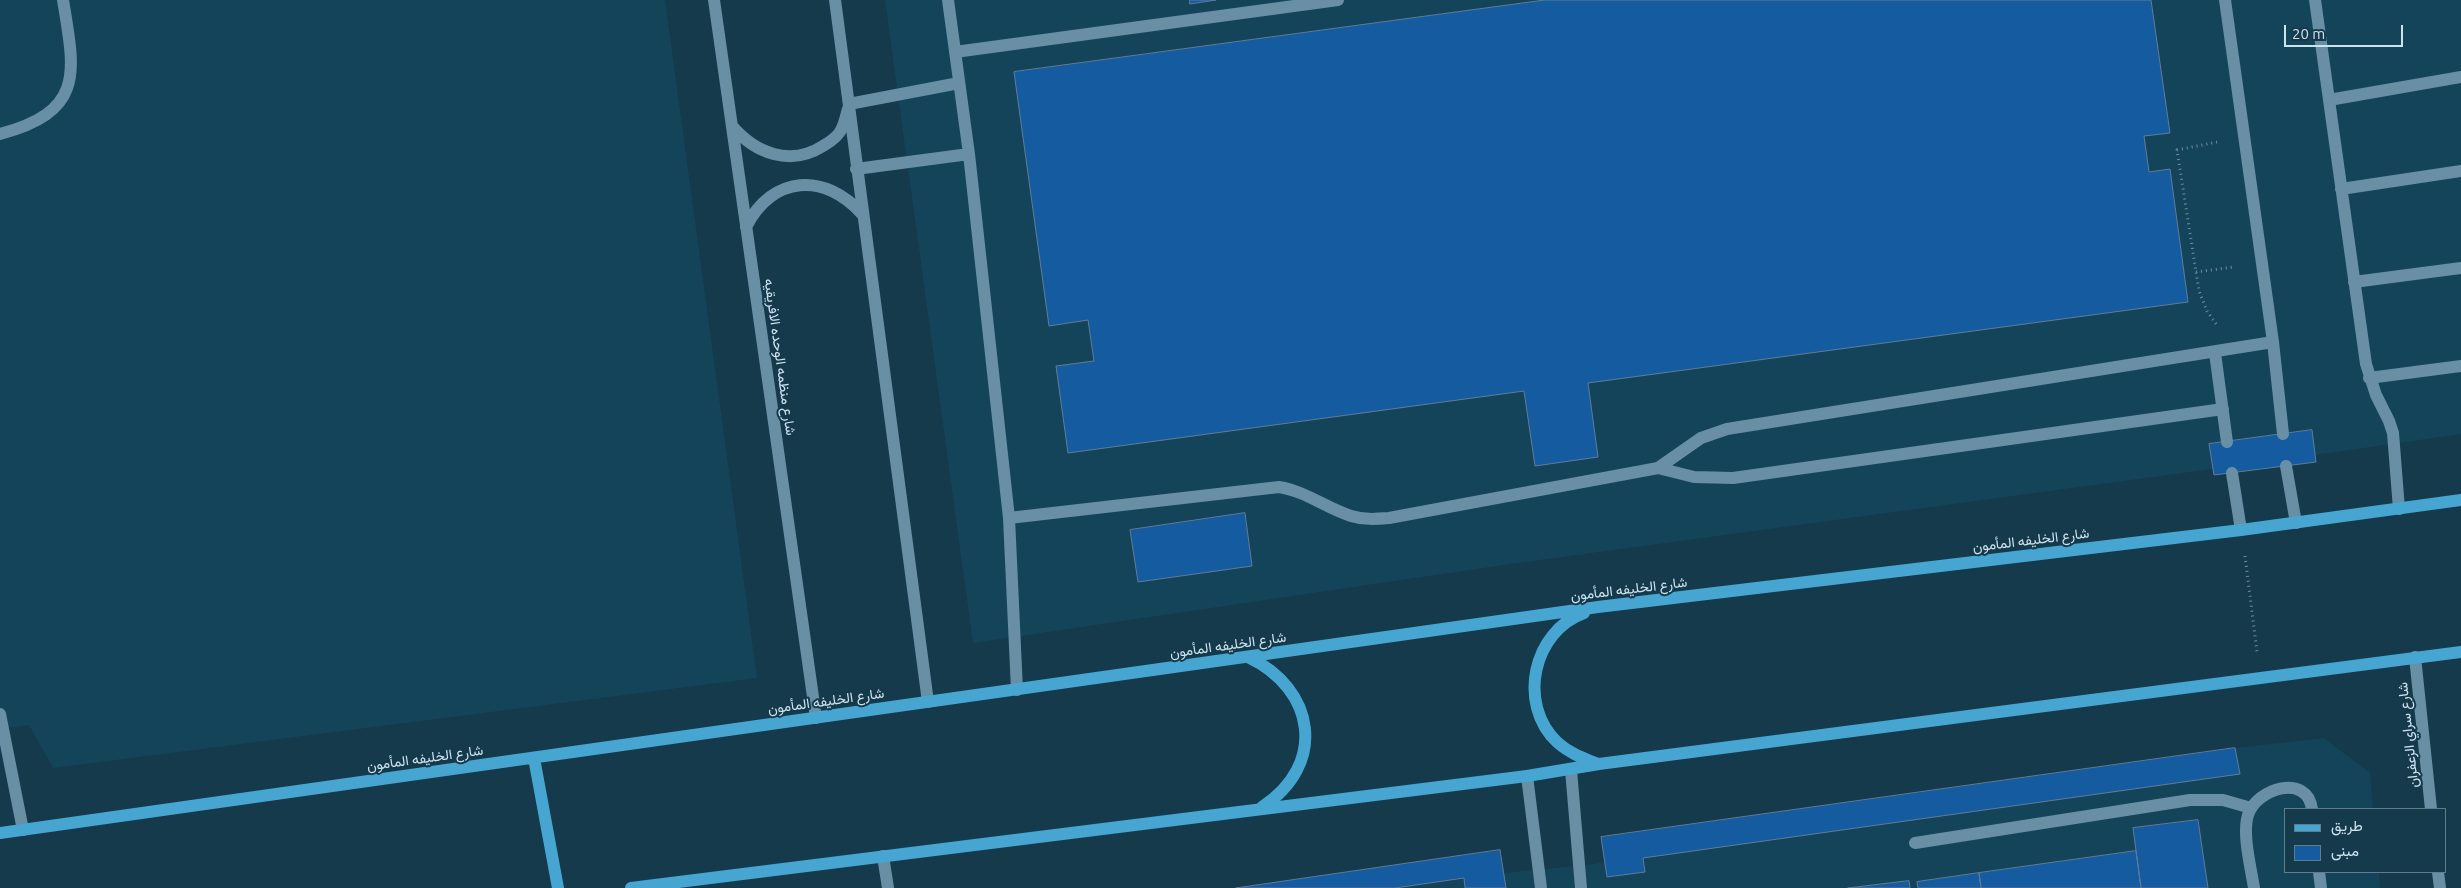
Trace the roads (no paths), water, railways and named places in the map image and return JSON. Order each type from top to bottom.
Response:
[{"type":"main road","name":"شارع الخليفه المأمون","points":[[0,833],[1598,607],[2241,530],[2461,500]]},
{"type":"main road","points":[[1598,607],[1576,616],[1556,630],[1542,650],[1535,674],[1535,698],[1542,721],[1557,741],[1576,755],[1599,764]]},
{"type":"main road","points":[[631,888],[1527,776],[1599,764],[2461,652]]},
{"type":"main road","points":[[1248,658],[1267,666],[1292,692],[1303,719],[1305,740],[1301,761],[1292,781],[1277,797],[1260,809]]},
{"type":"main road","points":[[534,758],[558,888]]},
{"type":"street","points":[[0,134],[36,122],[55,107],[68,87],[72,74],[72,56],[63,0]]},
{"type":"street","name":"شارع منظمه الوحده الافريقيه","points":[[714,0],[816,718]]},
{"type":"street","points":[[835,0],[928,702]]},
{"type":"street","points":[[948,0],[968,154],[1009,518],[1017,690]]},
{"type":"street","points":[[955,52],[1338,0]]},
{"type":"street","points":[[2225,0],[2273,342],[2283,434]]},
{"type":"street","points":[[2315,0],[2354,282],[2370,378],[2393,433],[2399,508]]},
{"type":"street","points":[[2329,100],[2461,78]]},
{"type":"street","points":[[849,104],[959,83]]},
{"type":"street","points":[[732,126],[742,138],[755,148],[786,157],[802,155],[831,141],[842,129],[849,104]]},
{"type":"street","points":[[856,169],[968,154]]},
{"type":"street","points":[[2342,189],[2461,171]]},
{"type":"street","points":[[746,227],[753,212],[764,201],[792,186],[824,187],[839,193],[862,214]]},
{"type":"street","points":[[2354,282],[2461,268]]},
{"type":"street","points":[[1009,518],[1279,488],[1297,492],[1352,516],[1368,519],[1389,518],[1658,468],[1701,438],[1726,429],[2214,353],[2273,342]]},
{"type":"street","points":[[2214,353],[2227,442]]},
{"type":"street","points":[[2370,378],[2461,366]]},
{"type":"street","points":[[1658,468],[1694,477],[1733,478],[2223,408]]},
{"type":"street","points":[[2286,466],[2296,522]]},
{"type":"street","points":[[2232,473],[2241,530]]},
{"type":"street","name":"شارع سراي الزعفران","points":[[2415,658],[2431,808]]},
{"type":"street","points":[[0,714],[23,830]]},
{"type":"street","points":[[1571,770],[1580,888]]},
{"type":"street","points":[[1527,776],[1541,888]]},
{"type":"street","points":[[2254,888],[2246,825],[2251,808],[2256,801],[2271,791],[2299,788],[2310,799],[2312,808]]},
{"type":"street","points":[[1915,843],[2190,800],[2223,800],[2251,808]]},
{"type":"street","points":[[884,856],[888,888]]},
{"type":"street","points":[[2319,873],[2321,888]]},
{"type":"street","points":[[2438,873],[2440,888]]}]
